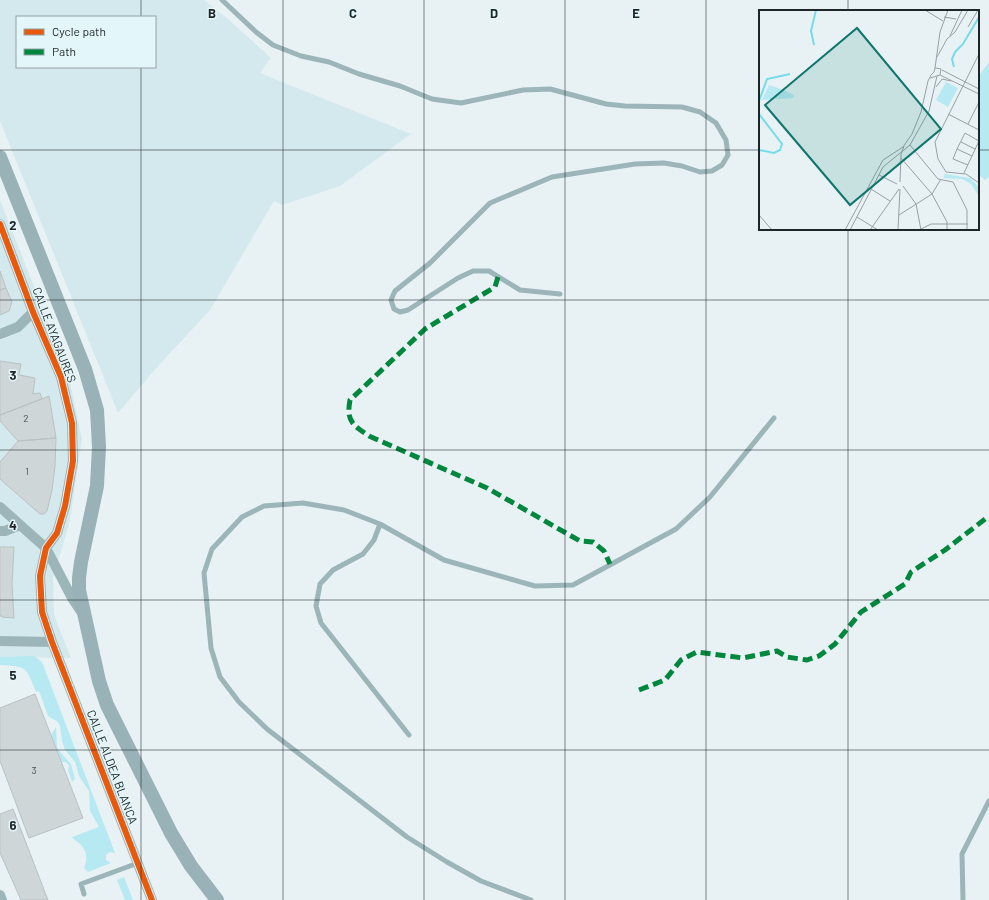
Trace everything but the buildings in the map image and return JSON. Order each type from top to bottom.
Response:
[{"type":"main road","points":[[0,157],[85,369],[97,410],[99,447],[97,486],[78,590],[99,682],[107,705],[171,833],[191,866],[217,900]]},
{"type":"street","name":"CALLE AYAGAURES","points":[[0,224],[33,312],[61,377],[72,423],[73,461],[65,506],[57,533],[46,548],[40,576],[42,612],[52,642]]},
{"type":"street","points":[[0,334],[18,327],[33,312]]},
{"type":"street","points":[[0,507],[46,548],[72,598],[84,617]]},
{"type":"street","points":[[0,530],[20,525]]},
{"type":"street","points":[[0,642],[52,642]]},
{"type":"street","name":"CALLE ALDEA BLANCA","points":[[52,642],[152,900]]},
{"type":"street","points":[[0,895],[2,900]]},
{"type":"lane","points":[[222,0],[256,32],[274,45],[301,56],[328,62],[359,74],[400,86],[432,99],[461,103],[523,90],[550,89],[606,104],[625,106],[682,107],[700,112],[716,123],[726,140],[728,155],[722,165],[712,171],[700,172],[682,166],[664,163],[635,164],[552,177],[490,203],[430,263],[395,291],[391,300],[394,309],[400,312],[408,310],[458,278],[473,271],[489,271],[520,290],[560,294]]},
{"type":"lane","points":[[531,900],[481,881],[406,837],[267,730],[239,702],[220,677],[211,648],[204,573],[212,549],[242,517],[264,506],[303,503],[344,510],[380,524],[444,560],[536,586],[573,585],[676,529],[710,497],[774,418]]},
{"type":"lane","points":[[380,524],[374,540],[363,554],[333,570],[320,584],[316,606],[321,624],[409,735]]},
{"type":"lane","points":[[963,900],[962,854],[989,801]]},
{"type":"lane","points":[[84,894],[81,884],[138,863]]},
{"type":"shaded area","points":[[0,0],[204,0],[228,19],[271,58],[260,73],[411,134],[340,186],[282,205],[274,201],[210,310],[159,365],[118,413],[0,121]]},
{"type":"shaded area","points":[[989,62],[989,177],[985,180],[979,175],[979,76]]},
{"type":"shaded area","points":[[0,200],[68,373],[82,439],[70,520],[53,579],[54,615],[71,658],[0,657]]},
{"type":"shaded area","points":[[34,656],[42,662],[115,853],[110,852],[106,855],[106,860],[111,863],[88,872],[84,868],[86,861],[85,852],[82,846],[72,837],[99,827],[90,811],[89,791],[79,776],[75,762],[65,750],[58,722],[48,716],[39,691],[36,692],[30,677],[21,667],[0,665],[0,657]]},
{"type":"shaded area","points":[[56,727],[57,747],[71,764],[75,779],[72,782],[68,770],[69,765],[65,762],[61,762],[51,735]]},
{"type":"shaded area","points":[[124,877],[133,900],[125,900],[117,880]]},
{"type":"marked path","points":[[498,277],[495,287],[425,329],[350,400],[350,418],[355,426],[369,436],[487,488],[580,541],[593,542],[604,551],[610,564]]},
{"type":"marked path","points":[[639,690],[665,680],[681,660],[697,652],[743,658],[777,651],[787,657],[807,660],[819,656],[835,644],[861,612],[905,584],[911,572],[945,550],[989,516]]},
{"type":"cycle path","points":[[0,224],[33,312],[61,377],[72,423],[73,461],[65,506],[57,533],[46,548],[40,576],[42,612],[52,642],[152,900]]}]
